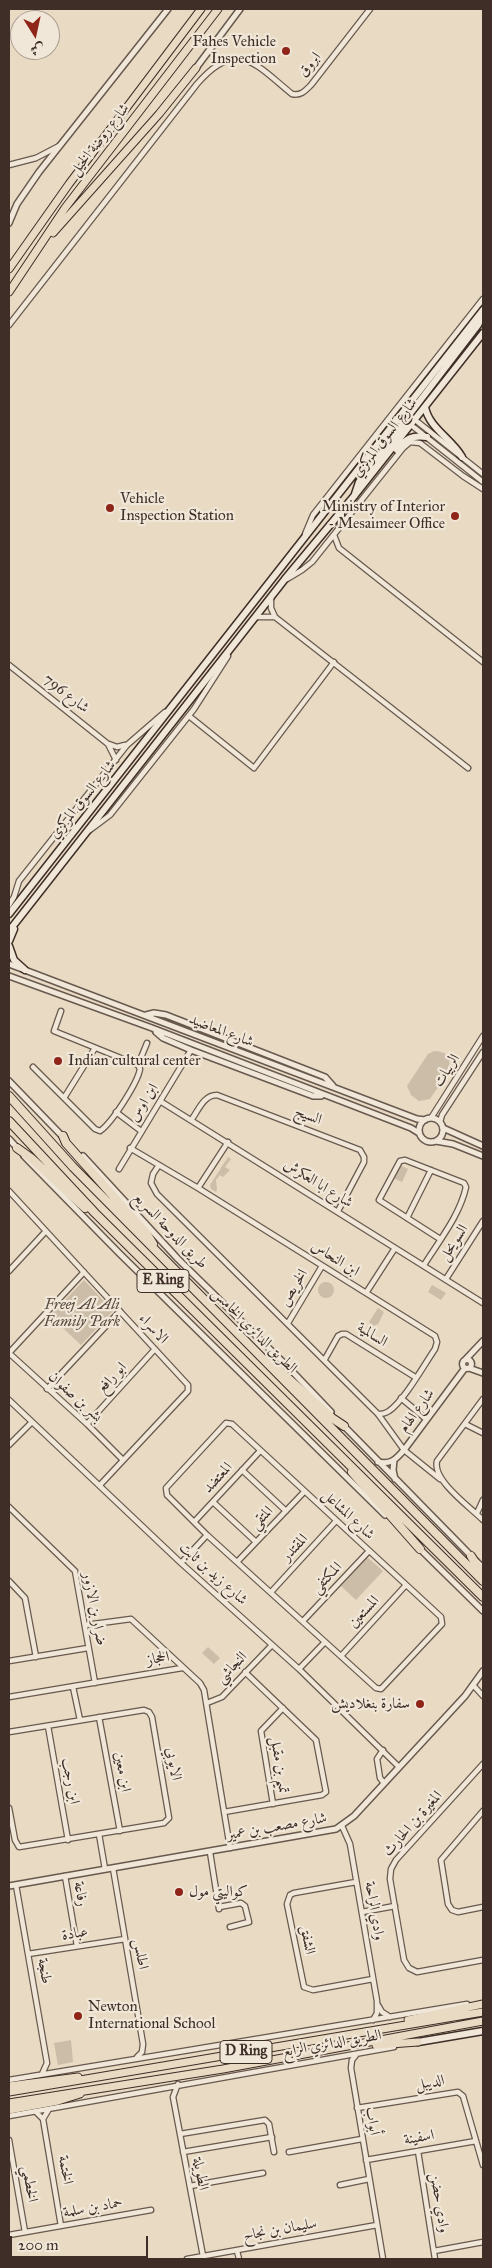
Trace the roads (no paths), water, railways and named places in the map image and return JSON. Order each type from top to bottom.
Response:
[{"type":"highway","name":"الطريق الدائري الخامس","points":[[9,1096],[73,1167],[155,1251],[483,1581]]},
{"type":"highway","name":"الطريق الدائري الخامس","points":[[9,1121],[95,1214],[483,1597]]},
{"type":"highway","points":[[63,1136],[66,1143],[146,1233],[155,1251]]},
{"type":"highway","points":[[17,1148],[31,1158],[77,1202],[95,1214]]},
{"type":"highway","points":[[261,1358],[272,1362],[332,1418],[344,1426]]},
{"type":"highway","points":[[322,1436],[420,1549]]},
{"type":"highway","points":[[471,1556],[483,1576]]},
{"type":"main road","name":"شارع روضة الخيل","points":[[9,269],[69,184],[202,9]]},
{"type":"main road","name":"شارع روضة الخيل","points":[[9,292],[92,172],[218,9]]},
{"type":"main road","points":[[36,251],[141,135],[196,68]]},
{"type":"main road","points":[[411,420],[478,325],[483,312]]},
{"type":"main road","name":"شارع السوق المركزي","points":[[9,914],[177,702],[403,410],[483,312]]},
{"type":"main road","name":"شارع السوق المركزي","points":[[9,931],[285,579],[356,495],[411,420],[425,407],[483,333]]},
{"type":"main road","points":[[425,407],[430,420],[454,445],[462,457]]},
{"type":"main road","points":[[356,495],[356,488],[359,482],[402,426],[402,421],[396,419]]},
{"type":"main road","points":[[368,479],[379,472],[406,440],[415,436],[430,440]]},
{"type":"main road","points":[[340,513],[341,525]]},
{"type":"main road","points":[[9,941],[10,934],[28,908]]},
{"type":"main road","points":[[9,946],[14,960],[25,970]]},
{"type":"main road","points":[[372,2031],[483,2003]]},
{"type":"main road","name":"الطريق الدائري الرابع","points":[[9,2092],[483,2012]]},
{"type":"main road","name":"الطريق الدائري الرابع","points":[[9,2103],[346,2047],[483,2021]]},
{"type":"main road","name":"الطريق الدائري الرابع","points":[[418,2042],[482,2031]]},
{"type":"main road","points":[[346,2047],[418,2042]]},
{"type":"main road","points":[[9,2086],[69,2077],[88,2078]]},
{"type":"main road","name":"D Ring","points":[[10,2115],[70,2098],[86,2090]]},
{"type":"street","name":"شارع روضة الخيل","points":[[9,223],[26,189],[168,9]]},
{"type":"street","points":[[196,68],[240,9]]},
{"type":"street","name":"ابروق","points":[[9,325],[196,84],[220,62],[230,59],[242,59],[258,66],[292,94],[297,95],[303,92],[370,9]]},
{"type":"street","points":[[9,165],[36,158],[62,143]]},
{"type":"street","name":"شارع السوق المركزي","points":[[303,540],[313,515],[483,299]]},
{"type":"street","points":[[403,410],[430,440],[483,482]]},
{"type":"street","points":[[411,420],[483,474]]},
{"type":"street","points":[[430,440],[439,457],[483,489]]},
{"type":"street","name":"شارع السوق المركزي","points":[[285,579],[307,566],[403,448],[413,441],[420,442],[439,457]]},
{"type":"street","points":[[334,534],[339,548],[483,662]]},
{"type":"street","points":[[324,547],[339,548]]},
{"type":"street","points":[[271,598],[272,608],[276,617],[468,768]]},
{"type":"street","points":[[256,617],[276,617]]},
{"type":"street","name":"شارع السوق المركزي","points":[[90,830],[110,815],[189,716],[232,647]]},
{"type":"street","points":[[189,716],[254,768],[334,662]]},
{"type":"street","name":"شارع 796","points":[[9,665],[108,744],[116,760]]},
{"type":"street","name":"شارع السوق المركزي","points":[[9,905],[14,897],[19,881],[127,745],[142,730],[152,724],[177,702]]},
{"type":"street","points":[[108,744],[117,747],[127,745]]},
{"type":"street","name":"شارع المعاضيد","points":[[9,964],[417,1119],[425,1120]]},
{"type":"street","name":"شارع المعاضيد","points":[[9,977],[152,1028],[411,1128],[419,1133]]},
{"type":"street","points":[[61,1011],[54,1031],[138,1065]]},
{"type":"street","points":[[146,1015],[154,1012],[163,1014],[325,1078],[333,1087]]},
{"type":"street","points":[[152,1028],[163,1038],[191,1050],[313,1096],[324,1095]]},
{"type":"street","name":"الربيات","points":[[431,1118],[483,1036]]},
{"type":"street","points":[[33,1068],[95,1129],[100,1131],[116,1112],[138,1076],[140,1068],[138,1065],[147,1043]]},
{"type":"street","points":[[64,1098],[95,1048]]},
{"type":"street","name":"ابن اوس","points":[[119,1169],[191,1050]]},
{"type":"street","name":"الربيات","points":[[440,1122],[442,1115],[483,1052]]},
{"type":"street","points":[[252,1056],[262,1053]]},
{"type":"street","name":"طريق الدوحة السريع","points":[[9,1081],[178,1259],[287,1366],[377,1462],[483,1568]]},
{"type":"street","name":"السيج","points":[[192,1119],[206,1098],[217,1095],[357,1149],[362,1153],[364,1162],[338,1210]]},
{"type":"street","name":"شارع ابا العكرش","points":[[160,1100],[338,1210],[483,1303]]},
{"type":"street","points":[[116,1112],[141,1131]]},
{"type":"street","points":[[483,1146],[455,1136],[443,1128],[440,1122],[431,1118],[425,1120],[420,1125],[419,1133],[424,1140],[453,1144],[483,1156]]},
{"type":"street","points":[[435,1141],[441,1136],[443,1128]]},
{"type":"street","points":[[9,1139],[86,1221],[483,1611]]},
{"type":"street","points":[[198,1188],[228,1142]]},
{"type":"street","name":"ابن النحاس","points":[[130,1148],[198,1188],[435,1336],[437,1342],[435,1349],[401,1398],[391,1410],[385,1414],[378,1414]]},
{"type":"street","points":[[424,1265],[440,1239],[454,1216],[466,1187],[464,1183],[405,1160],[400,1162],[379,1198],[382,1204],[440,1239]]},
{"type":"street","points":[[159,1165],[153,1174],[152,1183],[157,1194],[325,1359],[378,1414],[404,1450],[440,1479],[483,1520]]},
{"type":"street","points":[[407,1218],[431,1170]]},
{"type":"street","name":"الاسراء","points":[[9,1191],[187,1384],[189,1389],[100,1485]]},
{"type":"street","name":"السويحل","points":[[446,1279],[483,1221]]},
{"type":"street","points":[[9,1270],[46,1231]]},
{"type":"street","points":[[366,1293],[395,1248]]},
{"type":"street","name":"الخريص","points":[[288,1322],[322,1266]]},
{"type":"street","points":[[9,1353],[84,1272]]},
{"type":"street","points":[[47,1389],[120,1312]]},
{"type":"street","name":"السالمية","points":[[325,1359],[338,1336],[346,1334],[415,1377]]},
{"type":"street","name":"شارع الهام","points":[[394,1460],[404,1450],[483,1341]]},
{"type":"street","name":"ابو رافع","points":[[87,1424],[155,1349]]},
{"type":"street","name":"بشر بن صفوان","points":[[9,1353],[87,1424],[123,1460]]},
{"type":"street","points":[[468,1363],[483,1373]]},
{"type":"street","points":[[401,1398],[426,1419]]},
{"type":"street","points":[[440,1479],[436,1467],[438,1461],[483,1399]]},
{"type":"street","name":"شارع زيد بن ثابت","points":[[9,1400],[181,1563],[299,1668],[399,1766]]},
{"type":"street","points":[[9,1445],[32,1422]]},
{"type":"street","name":"شارع المشاعل","points":[[227,1423],[232,1424],[304,1492],[441,1617],[442,1624],[380,1689],[376,1688],[340,1656],[272,1591],[207,1535],[166,1492],[166,1488],[227,1423]]},
{"type":"street","points":[[465,1424],[483,1433]]},
{"type":"street","name":"المعتضد","points":[[195,1521],[260,1451]]},
{"type":"street","points":[[377,1462],[386,1463],[394,1460],[393,1470],[395,1479]]},
{"type":"street","points":[[242,1470],[286,1511]]},
{"type":"street","name":"المتقي","points":[[238,1562],[304,1492]]},
{"type":"street","points":[[477,1513],[483,1500]]},
{"type":"street","points":[[212,1502],[256,1542]]},
{"type":"street","name":"ضرار بن الازور","points":[[9,1508],[75,1571],[95,1683]]},
{"type":"street","name":"المقتدر","points":[[272,1591],[336,1521]]},
{"type":"street","points":[[181,1563],[207,1535]]},
{"type":"street","name":"المكتفي","points":[[303,1621],[369,1551]]},
{"type":"street","points":[[9,1581],[25,1598],[36,1657]]},
{"type":"street","name":"المستعين","points":[[340,1656],[406,1586]]},
{"type":"street","points":[[86,1625],[131,1619],[137,1622],[182,1668]]},
{"type":"street","points":[[299,1668],[325,1642]]},
{"type":"street","name":"النجاشي","points":[[207,1702],[218,1700],[272,1644]]},
{"type":"street","points":[[9,1662],[88,1648]]},
{"type":"street","name":"الحجاز","points":[[9,1697],[182,1668],[202,1686],[207,1702],[230,1848]]},
{"type":"street","name":"شارع مصعب بن عمير","points":[[9,1886],[330,1831],[342,1826],[384,1783],[473,1685],[483,1671]]},
{"type":"street","name":"تميم بن مقبل","points":[[224,1812],[322,1795],[326,1792],[316,1740],[245,1672]]},
{"type":"street","points":[[473,1685],[483,1696]]},
{"type":"street","points":[[73,1687],[80,1720]]},
{"type":"street","name":"تميم بن مقبل","points":[[273,1804],[261,1731],[283,1708]]},
{"type":"street","name":"الايوبي","points":[[9,1732],[144,1710],[149,1712],[152,1717],[169,1818],[164,1823],[19,1847],[15,1840],[9,1808]]},
{"type":"street","name":"ابن معين","points":[[99,1717],[120,1831]]},
{"type":"street","name":"ابن رجب","points":[[48,1726],[68,1840]]},
{"type":"street","points":[[382,1750],[377,1759],[380,1778],[384,1783]]},
{"type":"street","name":"المغيرة بن الحارث","points":[[482,1768],[394,1862],[390,1875],[404,1960],[412,1971],[483,1960]]},
{"type":"street","points":[[483,1811],[445,1854],[441,1863],[448,1904],[452,1910],[458,1912],[483,1908]]},
{"type":"street","name":"وادي الراحة","points":[[342,1826],[349,1840],[377,2001],[377,2013],[373,2020]]},
{"type":"street","points":[[99,1834],[105,1870]]},
{"type":"street","points":[[210,1852],[219,1909],[241,1903],[245,1906],[249,1922],[230,1927]]},
{"type":"street","name":"اطلس","points":[[113,1868],[144,2044]]},
{"type":"street","name":"رفاعة","points":[[65,1876],[76,1946]]},
{"type":"street","name":"الشفق","points":[[356,1882],[294,1893],[290,1895],[288,1904],[304,1987],[313,1990],[373,1979]]},
{"type":"street","name":"طنجة","points":[[16,1885],[47,2063]]},
{"type":"street","points":[[362,1912],[395,1906]]},
{"type":"street","name":"عبادة","points":[[28,1954],[125,1938]]},
{"type":"street","name":"وادي الراحة","points":[[377,2001],[382,2012],[390,2017]]},
{"type":"street","name":"الطريق الدائري الرابع","points":[[9,2080],[483,2003]]},
{"type":"street","name":"الطريق الدائري الرابع","points":[[10,2115],[36,2112],[178,2084],[418,2042]]},
{"type":"street","points":[[144,2044],[148,2051],[155,2055]]},
{"type":"street","points":[[136,2058],[142,2052],[144,2044]]},
{"type":"street","points":[[351,2068],[352,2060],[357,2054]]},
{"type":"street","points":[[340,2057],[347,2061],[351,2068]]},
{"type":"street","points":[[41,2074],[47,2063],[56,2072]]},
{"type":"street","name":"أبواب","points":[[351,2068],[383,2259]]},
{"type":"street","points":[[173,2097],[178,2084]]},
{"type":"street","points":[[163,2087],[173,2097]]},
{"type":"street","name":"الديبل","points":[[357,2108],[458,2092],[463,2096],[483,2165]]},
{"type":"street","name":"الطويلة","points":[[173,2097],[203,2256]]},
{"type":"street","points":[[36,2112],[43,2119],[49,2109]]},
{"type":"street","name":"الختمة","points":[[43,2119],[61,2226]]},
{"type":"street","points":[[180,2134],[265,2120],[269,2122],[274,2152]]},
{"type":"street","points":[[183,2152],[272,2137]]},
{"type":"street","points":[[289,2152],[362,2139]]},
{"type":"street","name":"الخطمي","points":[[9,2140],[25,2232]]},
{"type":"street","name":"اسفينة","points":[[366,2160],[476,2141]]},
{"type":"street","name":"وادي حضن","points":[[418,2151],[435,2259]]},
{"type":"street","points":[[190,2186],[262,2173]]},
{"type":"street","points":[[340,2185],[369,2179]]},
{"type":"street","name":"حماد بن سلمة","points":[[9,2235],[151,2210]]},
{"type":"street","name":"سليمان بن نجاح","points":[[187,2259],[377,2226]]},
{"type":"street","points":[[434,2251],[483,2242]]},
{"type":"street","points":[[237,2250],[239,2259]]},
{"type":"place","name":"Fahes Vehicle Inspection","points":[[286,51]]},
{"type":"place","name":"Vehicle Inspection Station","points":[[110,508]]},
{"type":"place","name":"Ministry of Interior - Mesaimeer Office","points":[[455,516]]},
{"type":"place","name":"Indian cultural center","points":[[58,1061]]},
{"type":"place","name":"سفارة بنغلاديش","points":[[420,1704]]},
{"type":"place","name":"كواليتي مول","points":[[179,1892]]},
{"type":"place","name":"Newton International School","points":[[78,2016]]},
{"type":"park label","name":"Freej Al Ali Family Park","points":[[82,1314]]}]
